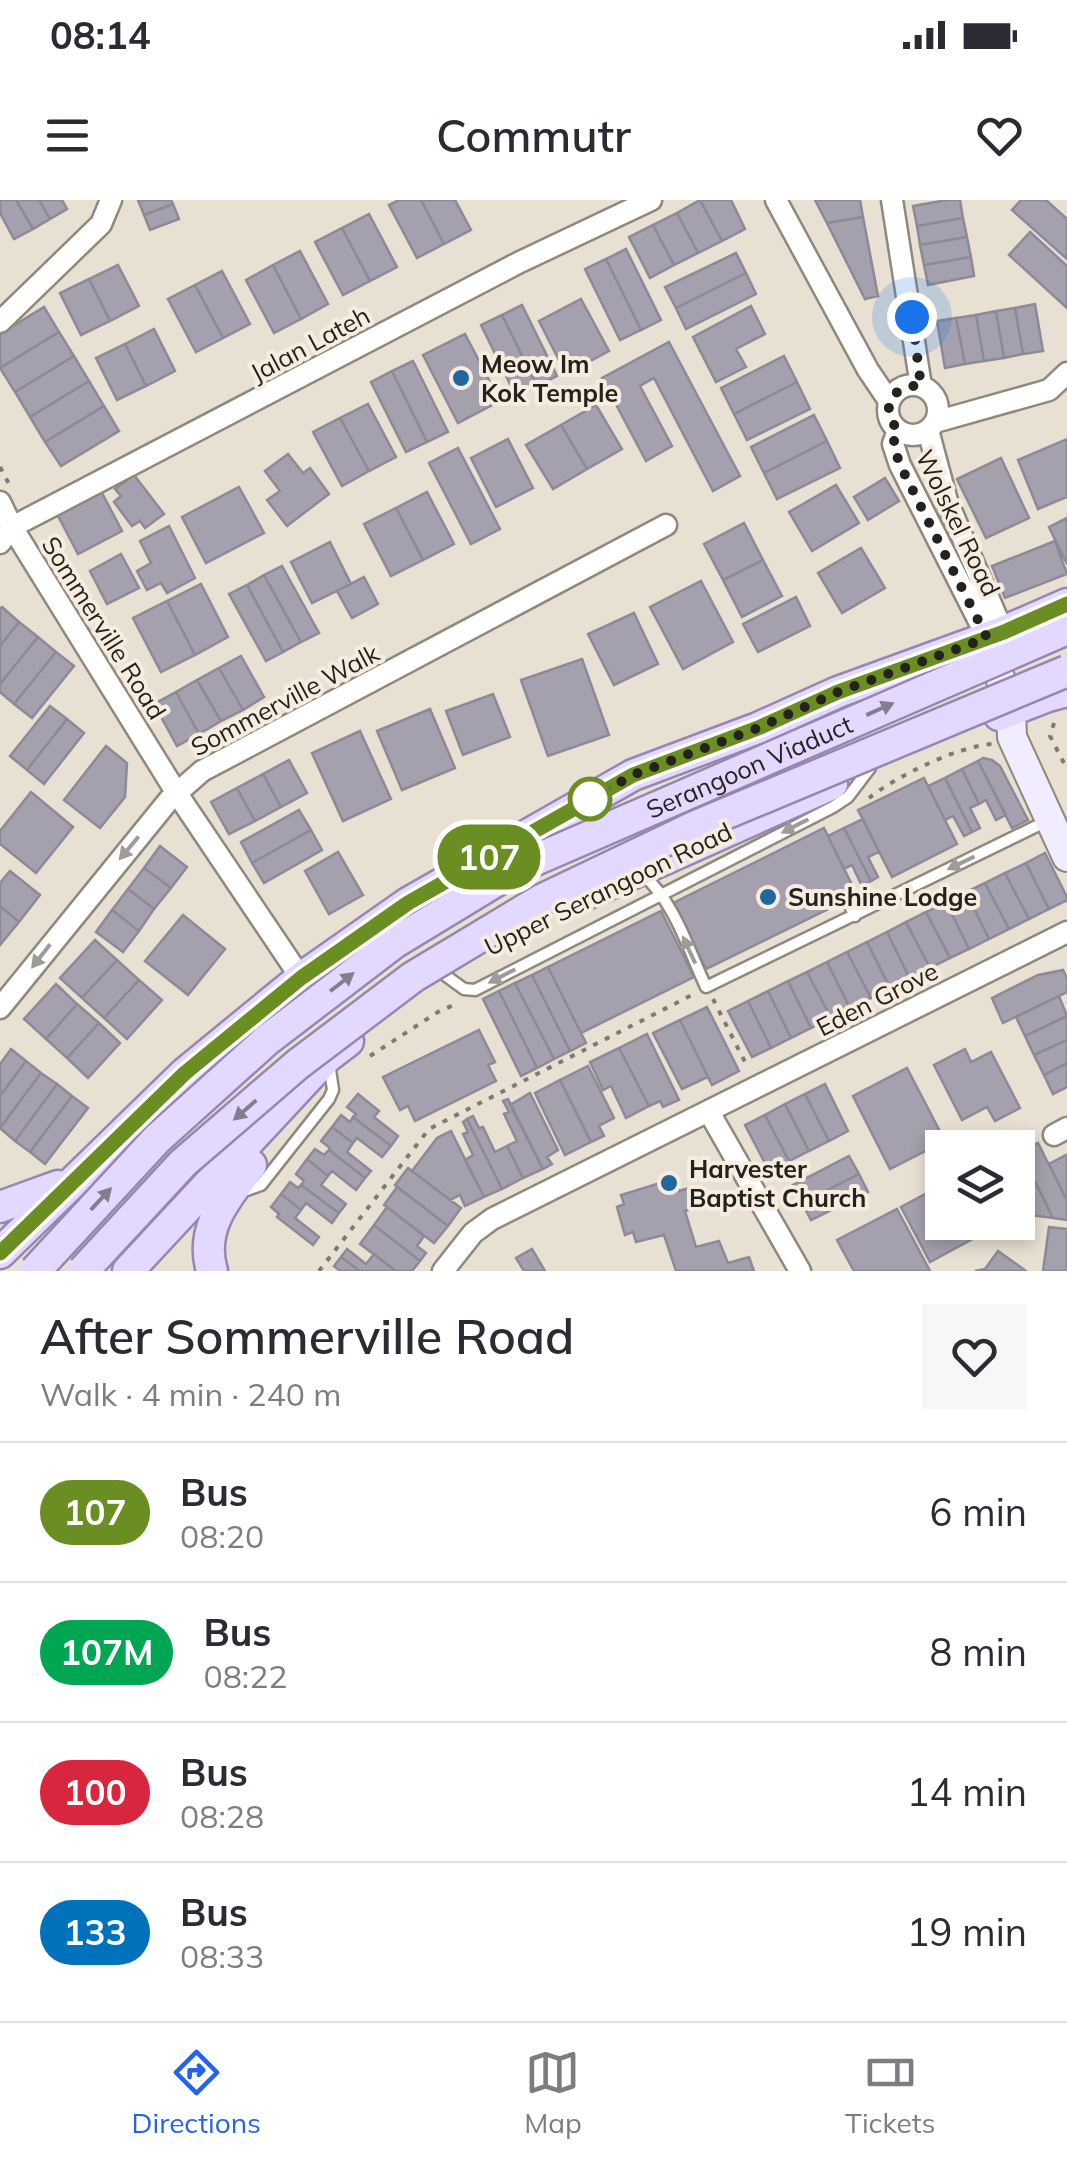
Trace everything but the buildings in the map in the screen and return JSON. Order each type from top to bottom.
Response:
[{"type":"main road","points":[[3,1251],[185,1073],[301,978],[408,903],[633,775],[1067,604]]},
{"type":"main road","name":"Serangoon Viaduct","points":[[35,1271],[156,1139],[267,1040],[394,942],[519,867],[1067,628]]},
{"type":"main road","points":[[995,635],[1067,857]]},
{"type":"main road","name":"Serangoon Viaduct","points":[[82,1271],[183,1163],[298,1064],[413,977],[541,900],[696,826],[1067,671]]},
{"type":"main road","name":"Upper Serangoon Road","points":[[128,1271],[291,1099],[330,1070],[382,1014],[442,973],[562,905],[870,768],[1018,707],[1062,704]]},
{"type":"main road","points":[[212,1271],[208,1241],[212,1223],[277,1130],[291,1099]]},
{"type":"main road","points":[[0,1207],[75,1179]]},
{"type":"main road","points":[[3,1251],[26,1264],[52,1271]]},
{"type":"main road","points":[[3,1251],[108,1271]]},
{"type":"street","points":[[0,322],[100,224],[111,200]]},
{"type":"street","name":"Jalan Lateh","points":[[6,535],[502,272],[650,200]]},
{"type":"street","points":[[776,200],[868,370],[894,396]]},
{"type":"street","points":[[892,200],[921,386]]},
{"type":"street","points":[[932,426],[938,412],[937,401],[930,392],[909,385],[894,396],[888,412],[891,422],[898,430],[918,434],[932,426],[1048,390],[1067,373]]},
{"type":"street","name":"Wolskel Road","points":[[932,426],[947,501],[995,635]]},
{"type":"street","name":"Wolskel Road","points":[[898,430],[893,444],[900,465],[995,635]]},
{"type":"street","name":"Sommerville Road","points":[[0,502],[6,535],[301,978]]},
{"type":"street","name":"Sommerville Walk","points":[[0,1008],[176,792],[202,770],[666,525]]},
{"type":"street","name":"Eden Grove","points":[[444,1271],[473,1233],[492,1219],[1067,932]]},
{"type":"street","points":[[709,1112],[800,1271]]},
{"type":"lane","points":[[442,973],[464,989],[475,990],[833,808],[870,768]]},
{"type":"lane","points":[[638,871],[662,893],[706,987],[1058,820]]},
{"type":"lane","points":[[847,900],[855,916]]},
{"type":"lane","points":[[222,1204],[261,1185],[329,1099],[333,1090],[330,1070]]},
{"type":"path","points":[[1062,704],[1050,736],[1067,769]]},
{"type":"path","points":[[865,800],[889,782],[975,746],[999,743]]},
{"type":"path","points":[[319,1271],[429,1129],[706,987],[752,1075]]},
{"type":"path","points":[[330,1070],[470,998]]},
{"type":"bus line","name":"107","points":[[0,1253],[185,1073],[301,978],[408,903],[633,775],[1067,604]]},
{"type":"place","name":"Meow Im Kok Temple","points":[[461,378]]},
{"type":"place","name":"Sunshine Lodge","points":[[768,897]]},
{"type":"place","name":"Harvester Baptist Church","points":[[669,1183]]},
{"type":"route","points":[[590,799],[633,775],[758,728],[838,692],[987,638],[893,444],[898,430],[888,412],[890,401],[898,390],[909,385],[921,386],[912,317]]}]
